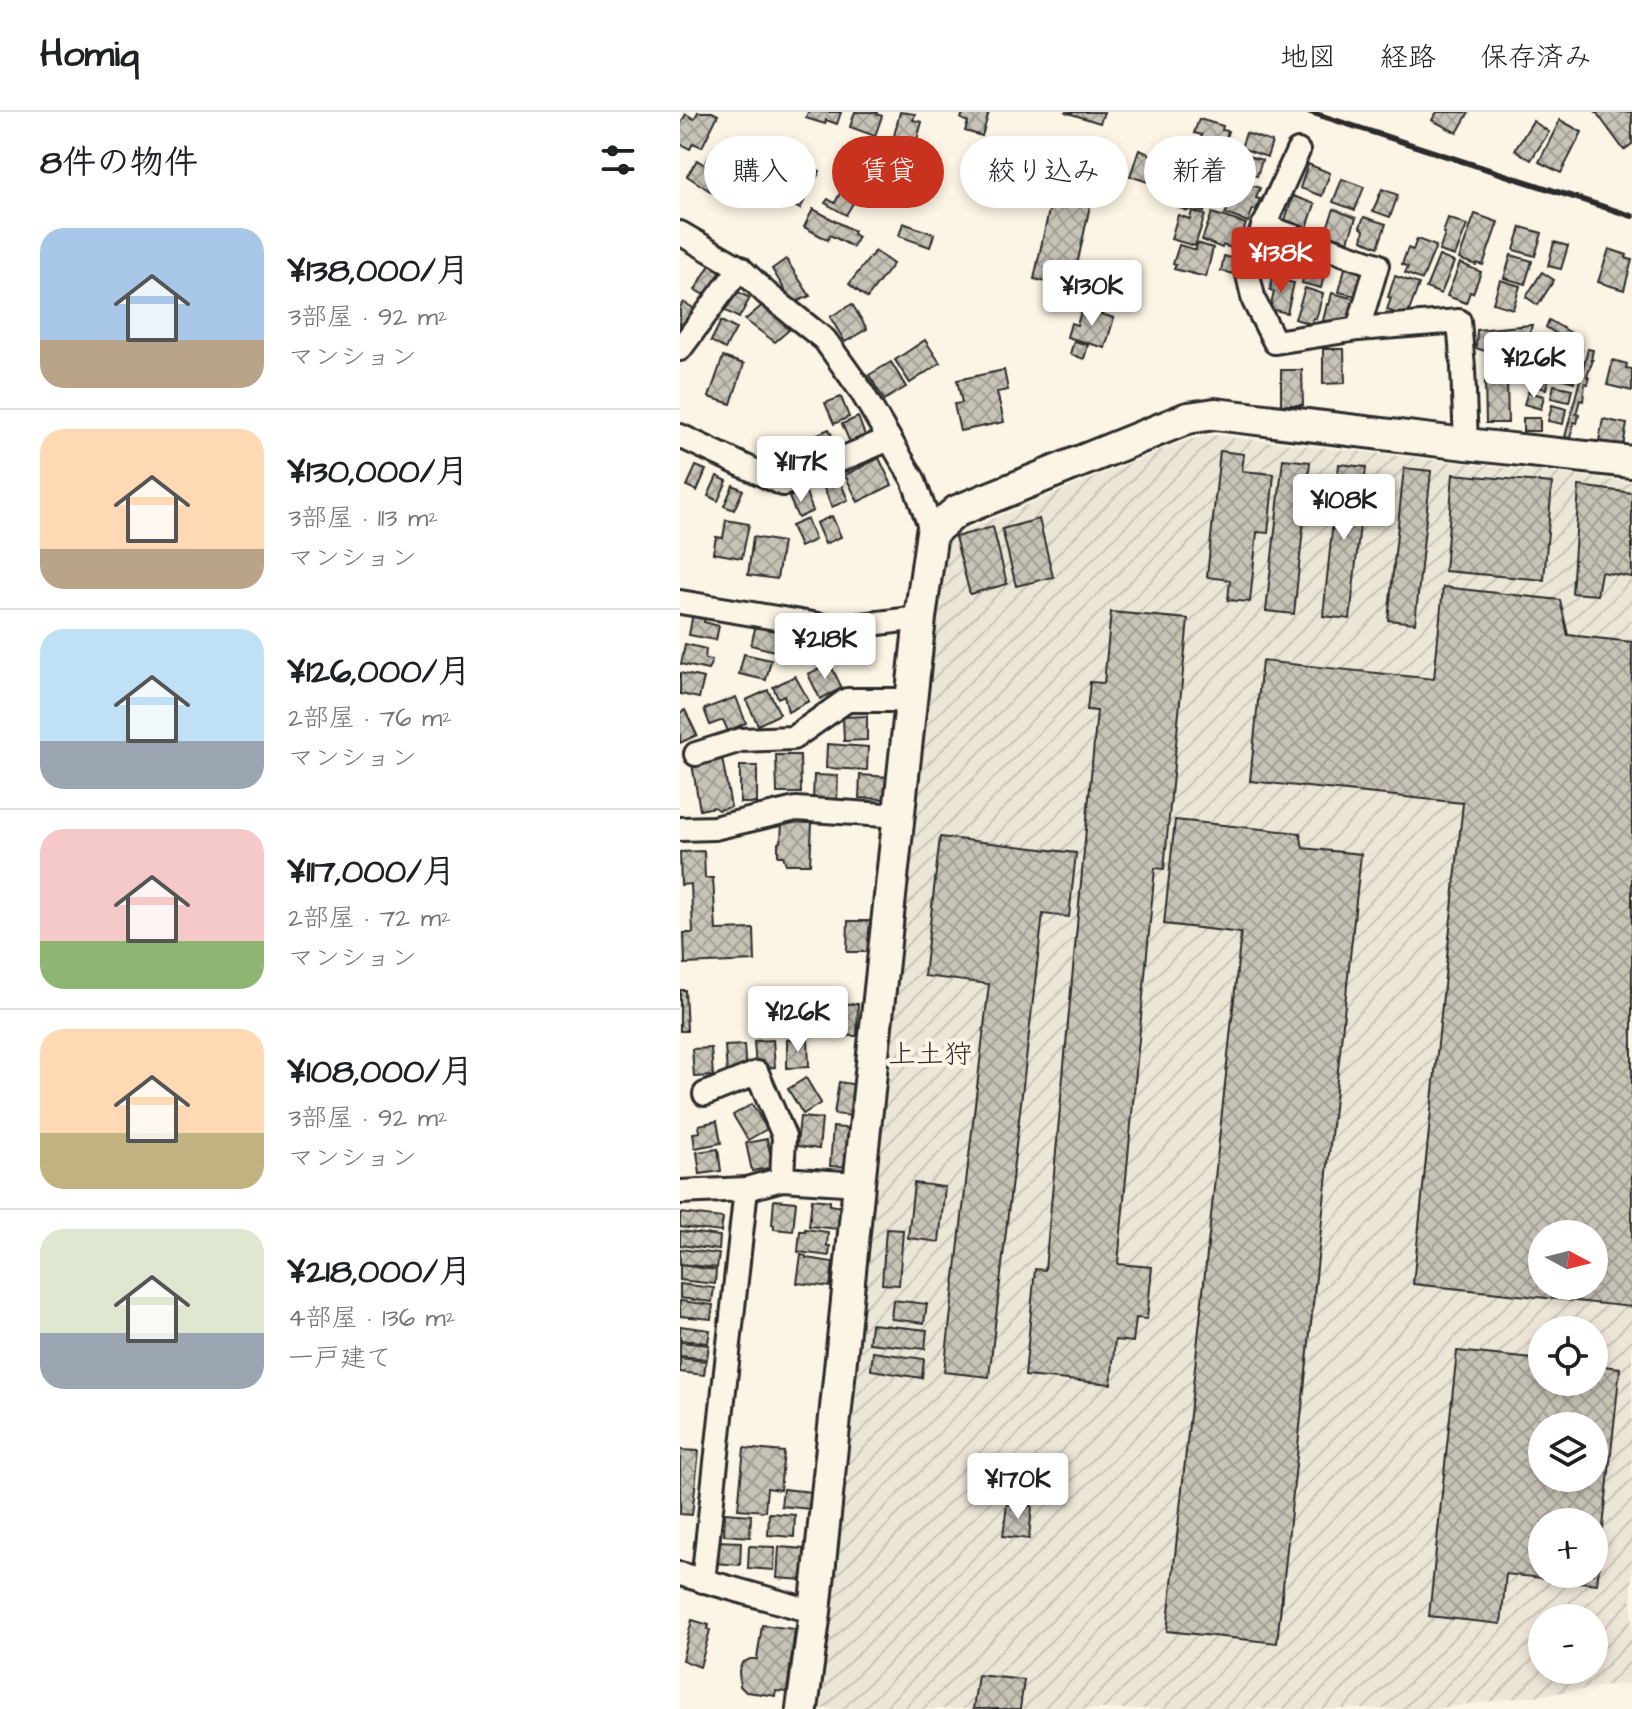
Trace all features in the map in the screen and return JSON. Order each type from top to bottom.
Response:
[{"type":"street","points":[[1298,151],[1246,266],[1254,301],[1275,342],[1358,329],[1459,321],[1466,444]]},
{"type":"street","points":[[1263,226],[1377,265],[1358,329]]},
{"type":"street","points":[[680,233],[740,268],[825,340],[860,389],[913,479],[932,532],[920,618],[815,1612],[802,1709]]},
{"type":"street","points":[[680,349],[740,268]]},
{"type":"street","points":[[932,532],[957,511],[1188,418],[1215,414],[1632,462]]},
{"type":"street","points":[[680,436],[783,484],[889,439]]},
{"type":"street","points":[[680,602],[837,628],[920,618]]},
{"type":"street","points":[[696,754],[741,740],[793,738],[847,700],[912,700]]},
{"type":"street","points":[[680,829],[714,828],[796,809],[899,816]]},
{"type":"street","points":[[705,1094],[757,1073],[784,1136],[782,1179]]},
{"type":"street","points":[[680,1192],[746,1189],[782,1179],[859,1184]]},
{"type":"street","points":[[703,1581],[746,1189]]},
{"type":"street","points":[[680,1574],[815,1612]]},
{"type":"shaded area","points":[[1212,435],[1632,482],[1632,1683],[1432,1709],[817,1709],[935,632],[947,545],[965,530],[1184,441]]},
{"type":"building","points":[[698,112],[718,115],[708,136],[704,136],[702,147],[693,143],[690,149],[680,144],[680,125],[686,114],[694,119]]},
{"type":"building","points":[[808,112],[841,112],[837,124],[826,120],[825,124],[806,118]]},
{"type":"building","points":[[855,112],[877,112],[882,116],[875,136],[850,127]]},
{"type":"building","points":[[900,112],[915,114],[913,120],[922,122],[918,136],[894,136]]},
{"type":"building","points":[[963,112],[989,112],[982,136],[965,131],[968,122],[961,119]]},
{"type":"building","points":[[1065,112],[1104,112],[1100,123]]},
{"type":"building","points":[[1437,112],[1469,112],[1457,133],[1432,120]]},
{"type":"building","points":[[1596,112],[1632,112],[1632,144],[1624,150]]},
{"type":"building","points":[[1199,119],[1223,126],[1222,130],[1228,131],[1227,136],[1194,133]]},
{"type":"building","points":[[1560,120],[1582,132],[1561,173],[1539,162]]},
{"type":"building","points":[[1533,121],[1549,132],[1531,160],[1515,150]]},
{"type":"building","points":[[1256,136],[1272,142],[1267,157],[1256,153]]},
{"type":"building","points":[[1139,150],[1144,152],[1144,181],[1130,176]]},
{"type":"building","points":[[1256,158],[1262,160],[1256,176]]},
{"type":"building","points":[[697,160],[704,164],[704,187],[687,176]]},
{"type":"building","points":[[1308,164],[1330,173],[1322,196],[1300,188]]},
{"type":"building","points":[[1342,179],[1364,187],[1355,210],[1333,202]]},
{"type":"building","points":[[1382,189],[1398,195],[1390,217],[1373,211]]},
{"type":"building","points":[[1293,196],[1315,204],[1307,228],[1285,220]]},
{"type":"building","points":[[1256,198],[1260,199],[1256,211],[1253,209],[1248,222],[1225,214],[1227,210],[1223,208],[1256,208]]},
{"type":"building","points":[[834,208],[850,208],[846,215]]},
{"type":"building","points":[[1050,208],[1089,208],[1072,288],[1034,279]]},
{"type":"building","points":[[813,209],[854,231],[853,234],[858,237],[853,247],[830,235],[828,240],[804,227]]},
{"type":"building","points":[[1334,209],[1356,218],[1348,241],[1325,233]]},
{"type":"building","points":[[1192,211],[1205,215],[1195,246],[1171,239],[1178,215],[1190,219]]},
{"type":"building","points":[[1212,213],[1246,224],[1237,250],[1202,240]]},
{"type":"building","points":[[1475,214],[1498,222],[1483,265],[1459,259]]},
{"type":"building","points":[[1364,217],[1386,224],[1378,247],[1362,240],[1364,230],[1360,227]]},
{"type":"building","points":[[1448,218],[1467,225],[1455,256],[1439,251]]},
{"type":"building","points":[[903,223],[934,234],[930,247],[899,236]]},
{"type":"building","points":[[1521,227],[1542,233],[1535,256],[1514,250]]},
{"type":"building","points":[[1417,239],[1436,246],[1422,280],[1405,273],[1408,267],[1402,264],[1408,248],[1413,250]]},
{"type":"building","points":[[1554,242],[1568,246],[1561,269],[1548,266]]},
{"type":"building","points":[[1197,243],[1213,248],[1206,277],[1174,269],[1179,245],[1196,250]]},
{"type":"building","points":[[1270,244],[1289,249],[1284,279],[1266,273],[1268,267],[1264,266]]},
{"type":"building","points":[[1609,249],[1632,260],[1624,290],[1598,282]]},
{"type":"building","points":[[875,251],[893,264],[867,298],[849,284]]},
{"type":"building","points":[[1309,255],[1324,258],[1323,262],[1327,263],[1321,288],[1302,283]]},
{"type":"building","points":[[1511,255],[1532,261],[1525,284],[1504,278]]},
{"type":"building","points":[[1224,256],[1239,260],[1235,274],[1221,271]]},
{"type":"building","points":[[1439,256],[1454,262],[1441,294],[1426,288]]},
{"type":"building","points":[[786,259],[810,296],[793,303],[772,269]]},
{"type":"building","points":[[711,263],[727,272],[711,299],[695,290]]},
{"type":"building","points":[[1460,263],[1481,272],[1466,303],[1447,296]]},
{"type":"building","points":[[1345,268],[1362,272],[1356,296],[1339,292]]},
{"type":"building","points":[[1542,272],[1554,280],[1538,305],[1526,297]]},
{"type":"building","points":[[1395,276],[1419,284],[1408,314],[1404,316],[1387,310]]},
{"type":"building","points":[[1272,278],[1294,283],[1287,313],[1270,309],[1274,292],[1270,290]]},
{"type":"building","points":[[1500,280],[1520,286],[1513,309],[1493,303]]},
{"type":"building","points":[[1305,288],[1323,294],[1316,319],[1313,318],[1311,324],[1295,319]]},
{"type":"building","points":[[734,290],[750,298],[739,318],[724,310]]},
{"type":"building","points":[[1332,293],[1355,299],[1348,325],[1323,321]]},
{"type":"building","points":[[683,302],[699,311],[680,336],[680,307]]},
{"type":"building","points":[[765,303],[789,330],[775,342],[745,320]]},
{"type":"building","points":[[852,304],[867,329],[845,342],[830,317]]},
{"type":"building","points":[[1082,308],[1114,318],[1105,348],[1067,337],[1071,323],[1077,325]]},
{"type":"building","points":[[1549,320],[1580,338],[1575,346],[1546,327]]},
{"type":"building","points":[[721,321],[736,329],[725,349],[711,341]]},
{"type":"building","points":[[1532,325],[1523,356],[1489,361],[1485,351],[1476,348],[1477,330]]},
{"type":"building","points":[[1541,337],[1558,341],[1555,354],[1538,349]]},
{"type":"building","points":[[925,340],[940,363],[910,383],[895,360]]},
{"type":"building","points":[[1074,341],[1088,345],[1084,359],[1070,354]]},
{"type":"building","points":[[1564,346],[1582,350],[1578,363],[1561,358]]},
{"type":"building","points":[[1323,349],[1344,349],[1345,383],[1323,384]]},
{"type":"building","points":[[1588,349],[1593,350],[1593,360],[1587,376],[1588,384],[1585,383],[1583,401],[1580,400],[1576,414],[1579,415],[1577,423],[1574,422],[1570,438],[1565,437]]},
{"type":"building","points":[[1537,354],[1553,359],[1550,371],[1533,367]]},
{"type":"building","points":[[723,357],[744,364],[731,404],[709,397]]},
{"type":"building","points":[[1613,360],[1632,369],[1632,391],[1607,385]]},
{"type":"building","points":[[891,362],[906,387],[884,400],[869,375]]},
{"type":"building","points":[[1559,364],[1577,369],[1574,382],[1556,377]]},
{"type":"building","points":[[1004,370],[1008,390],[997,392],[1004,422],[960,431],[954,404],[962,403],[957,380]]},
{"type":"building","points":[[1281,370],[1302,370],[1303,405],[1281,405]]},
{"type":"building","points":[[1532,372],[1549,376],[1546,389],[1529,385]]},
{"type":"building","points":[[1507,380],[1508,423],[1486,423],[1485,381]]},
{"type":"building","points":[[1554,385],[1572,389],[1569,402],[1551,398]]},
{"type":"building","points":[[1528,392],[1544,396],[1541,409],[1524,404]]},
{"type":"building","points":[[841,397],[849,417],[834,424],[825,403]]},
{"type":"building","points":[[1552,405],[1566,409],[1563,424],[1548,421]]},
{"type":"building","points":[[858,417],[866,438],[851,445],[842,424]]},
{"type":"building","points":[[1523,418],[1540,418],[1540,431],[1523,431]]},
{"type":"building","points":[[1603,419],[1627,424],[1623,446],[1599,441]]},
{"type":"building","points":[[829,429],[838,450],[822,457],[813,436]]},
{"type":"building","points":[[1220,451],[1244,454],[1242,471],[1274,474],[1268,533],[1257,532],[1250,602],[1228,600],[1230,580],[1207,577]]},
{"type":"building","points":[[879,458],[892,485],[858,502],[845,475]]},
{"type":"building","points":[[1283,459],[1310,462],[1294,614],[1266,611]]},
{"type":"building","points":[[1339,464],[1366,467],[1350,619],[1323,616]]},
{"type":"building","points":[[696,466],[706,470],[697,491],[687,486]]},
{"type":"building","points":[[1404,468],[1431,471],[1415,623],[1388,620]]},
{"type":"building","points":[[836,472],[848,500],[832,507],[820,479]]},
{"type":"building","points":[[1453,474],[1552,483],[1544,580],[1445,571]]},
{"type":"building","points":[[717,476],[727,481],[718,501],[708,496]]},
{"type":"building","points":[[733,485],[743,490],[734,510],[724,506]]},
{"type":"building","points":[[1579,486],[1632,493],[1632,577],[1601,572],[1597,595],[1572,593]]},
{"type":"building","points":[[805,490],[813,511],[798,518],[789,497]]},
{"type":"building","points":[[832,516],[841,537],[825,544],[816,523]]},
{"type":"building","points":[[807,519],[815,540],[800,547],[791,526]]},
{"type":"building","points":[[1039,519],[1053,577],[1016,586],[1002,529]]},
{"type":"building","points":[[726,520],[749,524],[742,558],[713,553],[716,537],[723,538]]},
{"type":"building","points":[[993,527],[1007,584],[970,594],[955,537]]},
{"type":"building","points":[[753,537],[783,542],[777,579],[748,575]]},
{"type":"building","points":[[1443,587],[1560,600],[1568,635],[1632,642],[1632,1307],[1565,1300],[1608,1300],[1608,1220],[1528,1220],[1528,1296],[1413,1284],[1463,803],[1250,781],[1262,661],[1434,679]]},
{"type":"building","points":[[1111,612],[1188,619],[1164,869],[1155,868],[1118,1264],[1152,1267],[1147,1319],[1136,1318],[1133,1342],[1115,1340],[1111,1384],[1025,1376],[1035,1269],[1045,1270],[1097,711],[1087,710],[1090,682],[1104,683]]},
{"type":"building","points":[[693,613],[705,615],[704,622],[719,626],[716,640],[689,635]]},
{"type":"building","points":[[756,625],[783,631],[778,652],[751,645]]},
{"type":"building","points":[[793,633],[810,637],[805,662],[787,658]]},
{"type":"building","points":[[685,644],[706,649],[705,659],[712,660],[708,670],[681,664]]},
{"type":"building","points":[[744,654],[771,660],[766,680],[739,674]]},
{"type":"building","points":[[830,664],[842,688],[820,699],[808,674]]},
{"type":"building","points":[[680,673],[704,678],[699,698],[680,694]]},
{"type":"building","points":[[795,676],[809,701],[788,712],[784,695],[778,698],[773,687]]},
{"type":"building","points":[[768,690],[780,714],[758,725],[746,700]]},
{"type":"building","points":[[736,697],[746,723],[728,731],[723,720],[710,725],[704,709]]},
{"type":"building","points":[[685,710],[697,735],[680,743],[680,713]]},
{"type":"building","points":[[867,716],[867,740],[844,741],[843,717]]},
{"type":"building","points":[[827,744],[868,747],[867,770],[826,768]]},
{"type":"building","points":[[776,755],[800,755],[801,793],[777,793]]},
{"type":"building","points":[[722,758],[731,807],[700,810],[692,764]]},
{"type":"building","points":[[740,766],[757,766],[757,803],[740,803]]},
{"type":"building","points":[[814,775],[838,776],[837,800],[813,799]]},
{"type":"building","points":[[860,775],[890,777],[889,799],[859,798]]},
{"type":"building","points":[[1175,820],[1300,833],[1303,848],[1361,854],[1277,1643],[1167,1631],[1241,933],[1164,924]]},
{"type":"building","points":[[782,822],[812,823],[810,864],[786,864],[783,856],[778,856]]},
{"type":"building","points":[[940,837],[1076,853],[1069,917],[1043,914],[989,1377],[944,1372],[989,984],[924,976]]},
{"type":"building","points":[[704,851],[705,878],[713,878],[716,930],[754,929],[755,961],[685,964],[684,933],[693,933],[691,884],[681,885],[680,852]]},
{"type":"building","points":[[848,921],[875,921],[874,952],[847,952]]},
{"type":"building","points":[[680,990],[685,990],[687,1031],[680,1031]]},
{"type":"building","points":[[819,1003],[858,1004],[857,1036],[819,1035]]},
{"type":"building","points":[[808,1039],[809,1067],[787,1068],[787,1040]]},
{"type":"building","points":[[773,1040],[775,1067],[756,1069],[754,1041]]},
{"type":"building","points":[[744,1045],[746,1072],[727,1073],[725,1046]]},
{"type":"building","points":[[711,1048],[713,1076],[694,1077],[692,1049]]},
{"type":"building","points":[[806,1078],[821,1103],[803,1114],[788,1089]]},
{"type":"building","points":[[839,1082],[864,1086],[861,1108],[852,1107],[851,1116],[834,1114]]},
{"type":"building","points":[[752,1104],[767,1129],[748,1140],[733,1115]]},
{"type":"building","points":[[800,1117],[822,1119],[819,1149],[797,1146]]},
{"type":"building","points":[[717,1121],[721,1143],[695,1148],[693,1133],[700,1132],[699,1125]]},
{"type":"building","points":[[833,1127],[856,1129],[853,1167],[830,1166]]},
{"type":"building","points":[[767,1139],[773,1167],[752,1171],[746,1143]]},
{"type":"building","points":[[718,1149],[721,1171],[700,1174],[697,1152]]},
{"type":"building","points":[[914,1183],[945,1187],[939,1242],[908,1238]]},
{"type":"building","points":[[812,1199],[830,1201],[830,1205],[841,1207],[838,1229],[809,1226]]},
{"type":"building","points":[[774,1200],[796,1202],[793,1231],[774,1229]]},
{"type":"building","points":[[680,1213],[723,1218],[721,1232],[680,1227]]},
{"type":"building","points":[[886,1229],[903,1230],[899,1285],[882,1284]]},
{"type":"building","points":[[680,1231],[720,1236],[719,1250],[680,1245]]},
{"type":"building","points":[[800,1231],[828,1232],[829,1256],[798,1252]]},
{"type":"building","points":[[680,1249],[719,1254],[717,1268],[680,1264]]},
{"type":"building","points":[[801,1255],[833,1262],[830,1287],[797,1283]]},
{"type":"building","points":[[680,1265],[716,1270],[715,1284],[680,1280]]},
{"type":"building","points":[[680,1284],[714,1288],[712,1302],[680,1298]]},
{"type":"building","points":[[893,1300],[927,1304],[924,1323],[891,1319]]},
{"type":"building","points":[[680,1301],[713,1305],[711,1319],[680,1316]]},
{"type":"building","points":[[871,1324],[927,1330],[925,1349],[869,1343]]},
{"type":"building","points":[[680,1326],[710,1330],[708,1343],[680,1340]]},
{"type":"building","points":[[680,1342],[709,1345],[707,1359],[680,1356]]},
{"type":"building","points":[[1457,1351],[1528,1359],[1528,1396],[1608,1396],[1608,1367],[1620,1368],[1608,1481],[1608,1412],[1528,1412],[1528,1492],[1607,1492],[1605,1508],[1528,1508],[1528,1576],[1506,1574],[1501,1624],[1429,1616]]},
{"type":"building","points":[[873,1352],[924,1359],[922,1378],[871,1370]]},
{"type":"building","points":[[680,1358],[706,1361],[704,1375],[680,1372]]},
{"type":"building","points":[[744,1448],[784,1452],[780,1490],[767,1488],[765,1511],[738,1509]]},
{"type":"building","points":[[680,1450],[699,1451],[692,1515],[680,1514]]},
{"type":"building","points":[[783,1489],[812,1492],[810,1509],[781,1506]]},
{"type":"building","points":[[1007,1504],[1032,1506],[1029,1539],[1003,1536]]},
{"type":"building","points":[[725,1513],[751,1515],[750,1537],[724,1535]]},
{"type":"building","points":[[769,1513],[795,1515],[794,1537],[768,1535]]},
{"type":"building","points":[[715,1541],[741,1542],[740,1565],[714,1563]]},
{"type":"building","points":[[749,1546],[775,1547],[774,1570],[748,1568]]},
{"type":"building","points":[[779,1547],[805,1549],[803,1580],[777,1578]]},
{"type":"building","points":[[692,1620],[709,1625],[710,1630],[700,1667],[682,1660]]},
{"type":"building","points":[[762,1625],[795,1629],[787,1692],[776,1691],[775,1696],[746,1692],[740,1686],[742,1663],[757,1659]]},
{"type":"building","points":[[978,1675],[1024,1680],[1020,1709],[973,1709]]},
{"type":"railway","points":[[1310,112],[1632,216]]},
{"type":"district","name":"上土狩","points":[[930,1054]]}]
